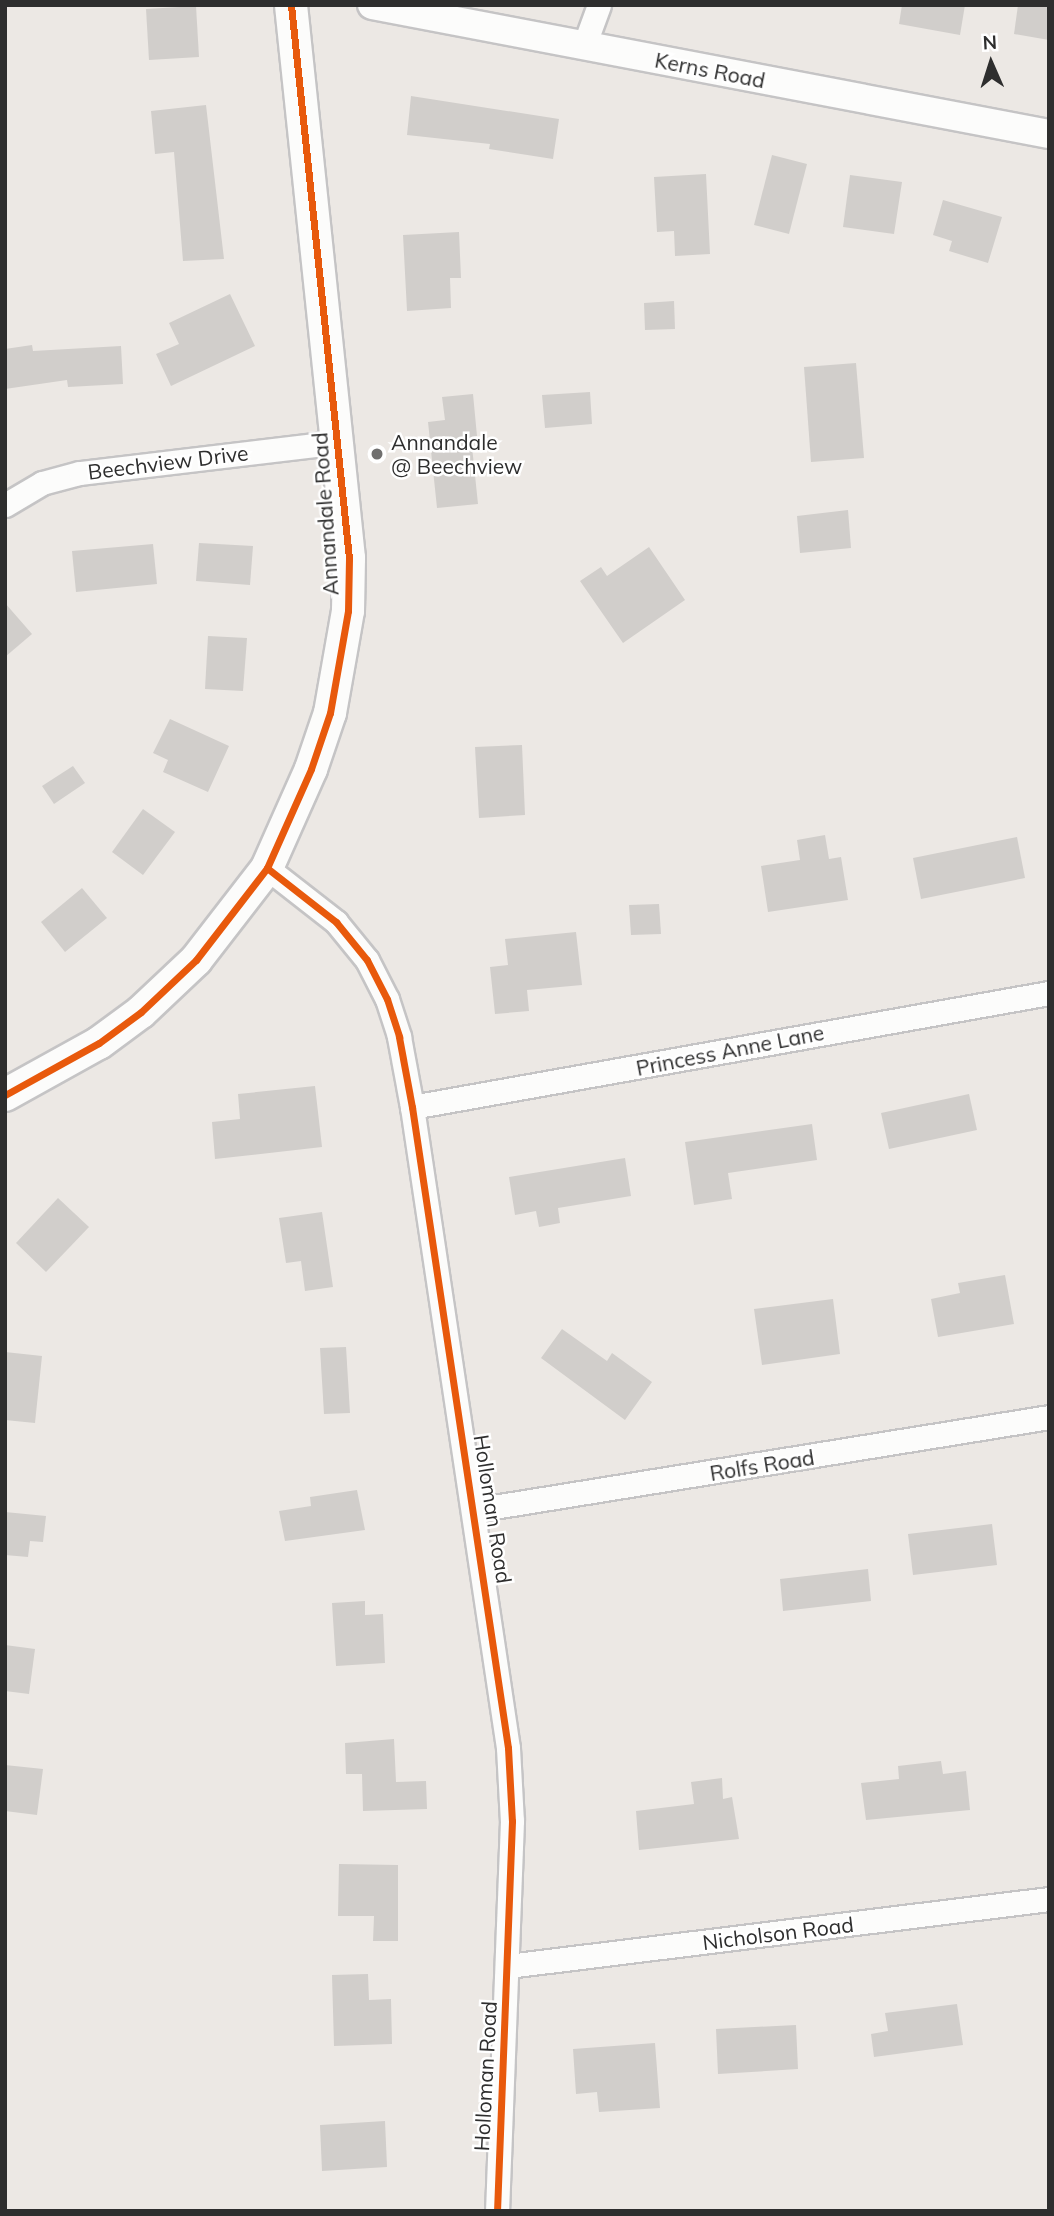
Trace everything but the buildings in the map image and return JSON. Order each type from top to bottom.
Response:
[{"type":"main road","name":"Annandale Road","points":[[5,1095],[99,1043],[141,1012],[196,960],[267,869],[311,769],[341,662],[348,611],[349,558],[339,442],[291,5]]},
{"type":"street","name":"Kerns Road","points":[[372,5],[1049,134]]},
{"type":"street","points":[[584,46],[599,5]]},
{"type":"street","name":"Beechview Drive","points":[[5,505],[42,483],[80,472],[339,442]]},
{"type":"street","name":"Holloman Road","points":[[267,869],[336,922],[367,960],[387,999],[399,1037],[412,1107],[475,1510],[508,1748],[512,1821],[497,2211]]},
{"type":"street","name":"Princess Anne Lane","points":[[412,1107],[1049,993]]},
{"type":"street","name":"Rolfs Road","points":[[475,1510],[1049,1417]]},
{"type":"street","name":"Nicholson Road","points":[[508,1966],[1049,1899]]},
{"type":"cycle path","points":[[5,1095],[99,1043],[141,1012],[196,960],[267,868],[311,769],[330,713],[348,611],[349,558],[291,5]]},
{"type":"cycle path","points":[[267,868],[336,922],[367,960],[387,999],[399,1037],[412,1107],[508,1748],[512,1821],[497,2211]]},
{"type":"place","name":"Annandale @ Beechview","points":[[377,454]]}]
